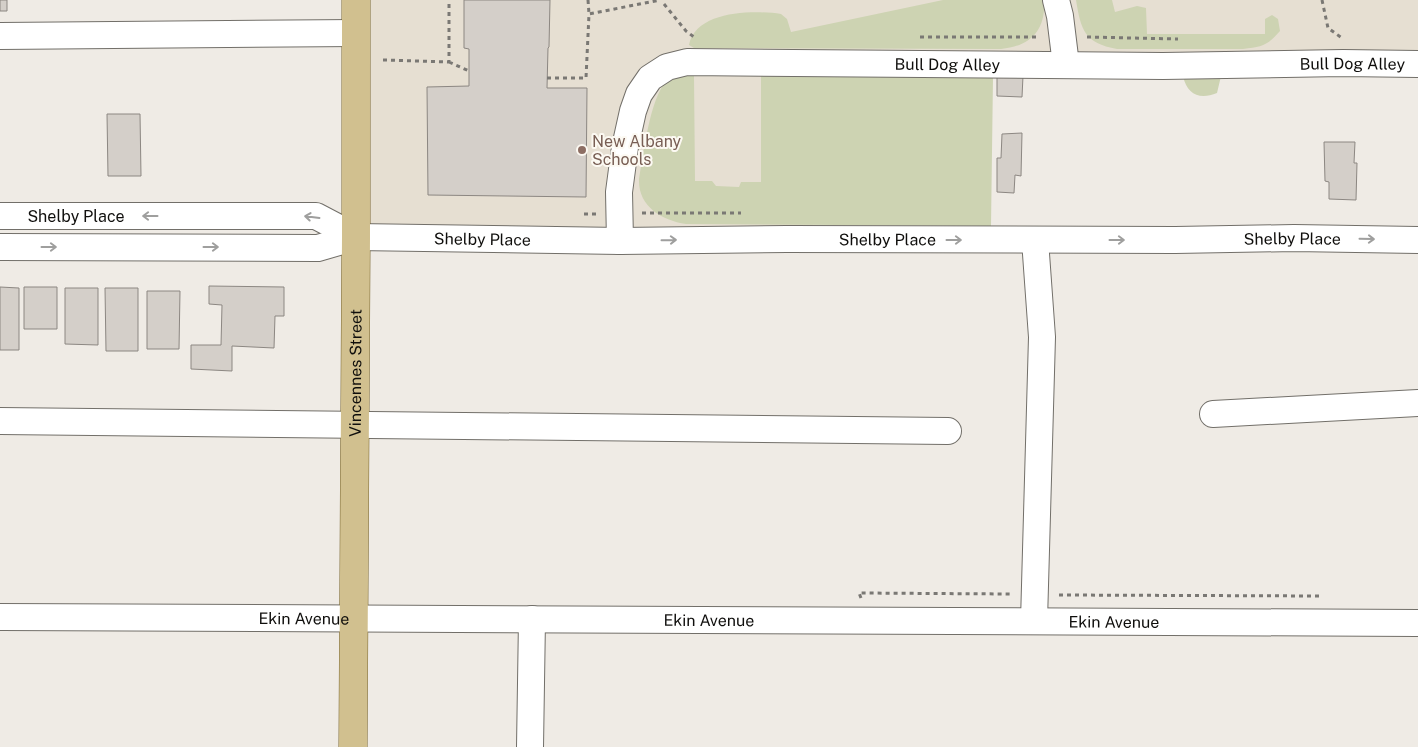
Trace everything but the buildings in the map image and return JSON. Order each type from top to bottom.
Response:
[{"type":"main road","name":"Vincennes Street","points":[[353,747],[356,0]]},
{"type":"street","points":[[1056,0],[1060,16],[1066,65]]},
{"type":"street","points":[[0,36],[356,32]]},
{"type":"street","name":"Bull Dog Alley","points":[[620,241],[619,192],[625,147],[639,94],[650,78],[668,67],[687,62],[1163,66],[1418,64]]},
{"type":"street","name":"Shelby Place","points":[[0,216],[316,216],[356,236]]},
{"type":"street","name":"Shelby Place","points":[[0,247],[318,248],[356,236],[620,241],[787,238],[1035,240],[1294,238],[1418,240]]},
{"type":"street","points":[[1034,621],[1042,337],[1035,240]]},
{"type":"street","points":[[1212,414],[1418,403]]},
{"type":"street","points":[[0,421],[948,431]]},
{"type":"street","name":"Ekin Avenue","points":[[0,617],[1418,624]]},
{"type":"street","points":[[530,747],[532,619]]},
{"type":"path","points":[[449,0],[449,62]]},
{"type":"path","points":[[547,78],[586,78],[588,0]]},
{"type":"path","points":[[589,14],[660,0]]},
{"type":"path","points":[[1322,0],[1328,28],[1343,39]]},
{"type":"path","points":[[664,4],[686,31],[695,38]]},
{"type":"path","points":[[914,37],[1096,37]]},
{"type":"path","points":[[383,60],[449,62],[469,71]]},
{"type":"shaded area","name":"New Albany Schools","points":[[357,0],[1418,0],[1418,62],[802,64],[814,240],[356,237]]},
{"type":"green space","points":[[943,0],[1044,0],[1044,11],[1039,28],[1034,35],[1021,44],[1001,49],[694,48],[689,45],[694,33],[703,25],[728,15],[756,12],[781,14],[787,19],[791,32]]},
{"type":"green space","points":[[1076,0],[1112,0],[1115,12],[1137,6],[1146,8],[1147,34],[1265,34],[1265,19],[1272,15],[1278,19],[1280,31],[1264,45],[1243,49],[1117,49],[1097,43],[1086,34],[1082,27]]},
{"type":"green space","points":[[677,76],[694,76],[695,181],[712,181],[716,186],[739,187],[741,182],[761,182],[761,76],[993,77],[991,226],[686,224],[668,219],[647,204],[642,197],[639,179],[648,127],[656,100],[667,81]]},
{"type":"green space","points":[[1183,76],[1221,76],[1217,93],[1200,96],[1191,92]]},
{"type":"place","name":"New Albany Schools","points":[[582,150]]}]
